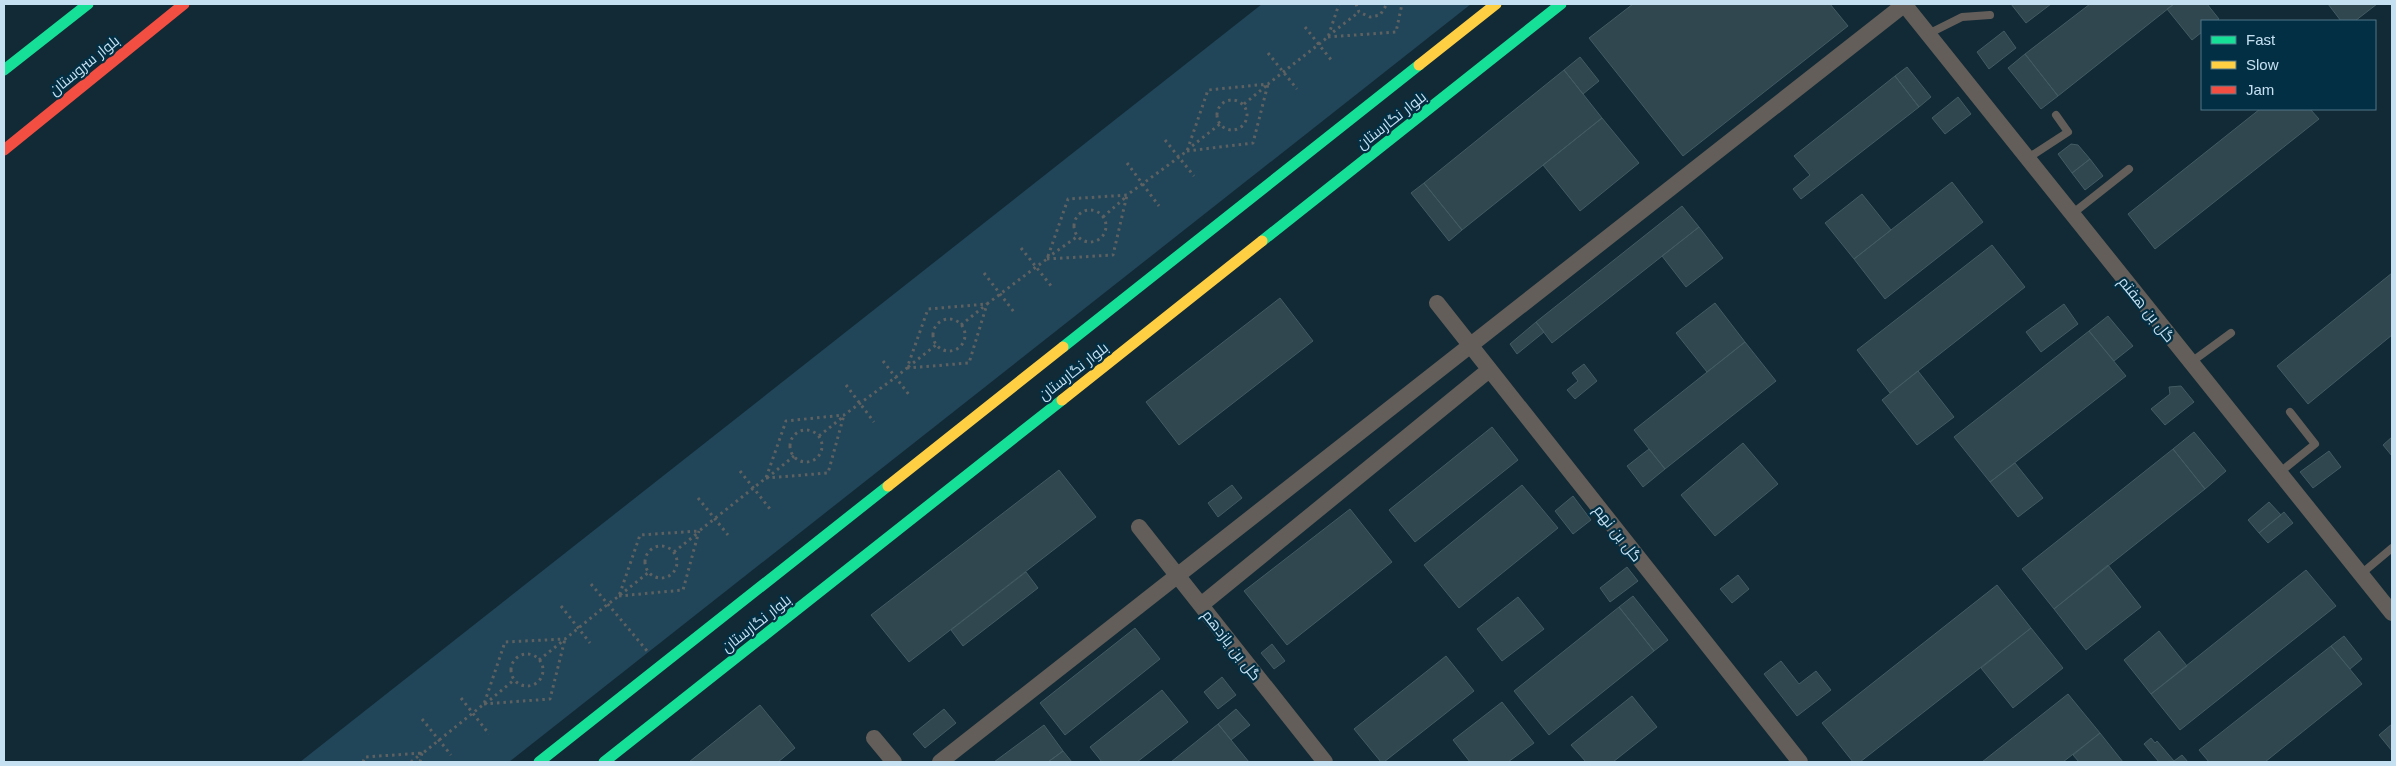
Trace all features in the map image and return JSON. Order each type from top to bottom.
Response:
[{"type":"street","points":[[4,70],[88,4]]},
{"type":"street","name":"بلوار سروستان","points":[[4,150],[184,4]]},
{"type":"street","name":"بلوار نگارستان","points":[[539,762],[1496,4]]},
{"type":"street","name":"بلوار نگارستان","points":[[604,762],[1561,4]]},
{"type":"street","points":[[940,762],[1904,4]]},
{"type":"street","name":"گل بن هفتم","points":[[1904,4],[2392,613]]},
{"type":"street","name":"گل بن نهم","points":[[1437,303],[1800,762]]},
{"type":"street","points":[[1201,605],[1489,370]]},
{"type":"street","name":"گل بن یازدهم","points":[[1139,528],[1325,762]]},
{"type":"street","points":[[874,738],[894,762]]},
{"type":"lane","points":[[1928,34],[1962,18],[1990,15]]},
{"type":"lane","points":[[2027,159],[2068,132],[2056,115]]},
{"type":"lane","points":[[2071,214],[2129,169]]},
{"type":"lane","points":[[2190,363],[2231,333]]},
{"type":"lane","points":[[2279,472],[2315,444],[2290,412]]},
{"type":"lane","points":[[2361,574],[2392,548]]},
{"type":"path","points":[[1328,37],[1339,4]]},
{"type":"path","points":[[1356,4],[1359,12],[1364,16],[1375,17],[1384,11],[1387,4]]},
{"type":"path","points":[[1328,37],[1396,32],[1402,4]]},
{"type":"path","points":[[1244,104],[1359,12]]},
{"type":"path","points":[[1305,27],[1332,61]]},
{"type":"path","points":[[1268,52],[1297,89]]},
{"type":"path","points":[[1187,151],[1208,90],[1268,84]]},
{"type":"path","points":[[1187,151],[1253,143],[1268,84]]},
{"type":"path","points":[[1231,99],[1244,104],[1248,116],[1243,126],[1238,129],[1228,130],[1220,124],[1217,113],[1222,104],[1231,99]]},
{"type":"path","points":[[1103,217],[1142,183],[1187,151],[1220,124]]},
{"type":"path","points":[[1165,140],[1194,176]]},
{"type":"path","points":[[1127,163],[1159,206]]},
{"type":"path","points":[[1047,259],[1068,199],[1127,195]]},
{"type":"path","points":[[1047,259],[1113,255],[1127,195]]},
{"type":"path","points":[[1095,210],[1103,217],[1105,227],[1100,237],[1092,241],[1086,241],[1078,236],[1074,221],[1080,213],[1095,210]]},
{"type":"path","points":[[961,325],[1000,293],[1078,236]]},
{"type":"path","points":[[1021,248],[1052,287]]},
{"type":"path","points":[[984,273],[1014,312]]},
{"type":"path","points":[[907,368],[928,308],[988,304]]},
{"type":"path","points":[[907,368],[969,363],[988,304]]},
{"type":"path","points":[[950,320],[961,325],[965,338],[960,347],[945,351],[936,345],[933,335],[936,325],[950,320]]},
{"type":"path","points":[[819,436],[936,345]]},
{"type":"path","points":[[883,361],[910,396]]},
{"type":"path","points":[[846,385],[874,422]]},
{"type":"path","points":[[766,478],[786,421],[844,416]]},
{"type":"path","points":[[766,478],[828,473],[844,416]]},
{"type":"path","points":[[810,430],[819,436],[822,443],[821,451],[814,459],[805,461],[794,456],[791,443],[796,434],[800,431],[810,430]]},
{"type":"path","points":[[674,552],[794,456]]},
{"type":"path","points":[[740,471],[770,509]]},
{"type":"path","points":[[698,498],[728,535]]},
{"type":"path","points":[[619,596],[640,535],[699,531]]},
{"type":"path","points":[[619,596],[683,590],[699,531]]},
{"type":"path","points":[[663,546],[674,552],[677,564],[672,573],[658,577],[649,572],[646,562],[647,554],[652,548],[663,546]]},
{"type":"path","points":[[539,660],[649,572]]},
{"type":"path","points":[[591,584],[660,667]]},
{"type":"path","points":[[561,606],[590,643]]},
{"type":"path","points":[[484,704],[505,642],[564,639]]},
{"type":"path","points":[[484,704],[550,699],[564,639]]},
{"type":"path","points":[[528,654],[539,660],[543,672],[538,681],[533,684],[523,685],[514,680],[511,674],[511,665],[518,656],[528,654]]},
{"type":"path","points":[[411,762],[514,680]]},
{"type":"path","points":[[461,698],[489,734]]},
{"type":"path","points":[[422,718],[450,755]]},
{"type":"path","points":[[363,762],[365,757],[422,753]]},
{"type":"path","points":[[420,762],[422,753]]},
{"type":"shaded area","points":[[1262,4],[1471,4],[509,762],[300,762]]},
{"type":"building","points":[[1633,4],[1830,4],[1848,26],[1683,156],[1589,38]]},
{"type":"building","points":[[2011,4],[2051,4],[2026,23]]},
{"type":"building","points":[[2090,4],[2174,4],[2058,96],[2025,54]]},
{"type":"building","points":[[2174,4],[2207,4],[2219,19],[2201,20],[2201,33],[2192,40],[2167,9]]},
{"type":"building","points":[[2328,4],[2377,4],[2356,20],[2340,20]]},
{"type":"building","points":[[2004,31],[2016,48],[1989,69],[1977,52]]},
{"type":"building","points":[[2025,54],[2058,96],[2041,109],[2008,68]]},
{"type":"building","points":[[1580,57],[1599,81],[1583,94],[1564,70]]},
{"type":"building","points":[[1907,67],[1931,97],[1919,107],[1895,76]]},
{"type":"building","points":[[1564,70],[1602,118],[1462,230],[1424,183]]},
{"type":"building","points":[[1895,76],[1919,107],[1801,199],[1793,189],[1810,175],[1794,156]]},
{"type":"building","points":[[1958,97],[1971,114],[1945,134],[1932,118]]},
{"type":"building","points":[[2259,110],[2311,110],[2319,119],[2155,249],[2128,214]]},
{"type":"building","points":[[1602,118],[1639,163],[1580,211],[1543,165]]},
{"type":"building","points":[[2071,144],[2078,145],[2090,159],[2072,173],[2058,154]]},
{"type":"building","points":[[2090,159],[2103,176],[2085,190],[2072,173]]},
{"type":"building","points":[[1952,182],[1983,222],[1885,299],[1854,259]]},
{"type":"building","points":[[1424,183],[1462,230],[1449,241],[1411,193]]},
{"type":"building","points":[[1862,194],[1891,230],[1854,259],[1825,223]]},
{"type":"building","points":[[1682,206],[1699,227],[1552,343],[1536,322]]},
{"type":"building","points":[[1699,227],[1723,258],[1686,287],[1662,256]]},
{"type":"building","points":[[1992,245],[2025,287],[1890,393],[1857,350]]},
{"type":"building","points":[[2392,273],[2392,335],[2308,404],[2277,366]]},
{"type":"building","points":[[1280,298],[1313,341],[1179,445],[1146,402]]},
{"type":"building","points":[[1715,303],[1745,342],[1707,372],[1676,333]]},
{"type":"building","points":[[2064,304],[2078,324],[2041,352],[2026,332]]},
{"type":"building","points":[[2108,316],[2133,346],[2114,361],[2089,331]]},
{"type":"building","points":[[1536,322],[1544,332],[1517,354],[1510,344]]},
{"type":"building","points":[[2089,331],[2126,376],[1990,482],[1954,437]]},
{"type":"building","points":[[1745,342],[1776,381],[1665,469],[1634,430]]},
{"type":"building","points":[[1584,364],[1597,381],[1575,399],[1567,390],[1578,381],[1572,373]]},
{"type":"building","points":[[1918,371],[1954,417],[1917,445],[1882,400]]},
{"type":"building","points":[[2181,386],[2194,402],[2165,425],[2151,409],[2170,394],[2169,387]]},
{"type":"building","points":[[1492,427],[1518,460],[1415,542],[1389,510]]},
{"type":"building","points":[[2194,432],[2226,471],[2205,489],[2173,449]]},
{"type":"building","points":[[2392,437],[2392,456],[2383,445]]},
{"type":"building","points":[[1743,443],[1778,484],[1715,536],[1681,495]]},
{"type":"building","points":[[1649,449],[1665,469],[1643,487],[1627,466]]},
{"type":"building","points":[[2173,449],[2205,489],[2054,609],[2022,569]]},
{"type":"building","points":[[2329,451],[2341,467],[2313,488],[2300,472]]},
{"type":"building","points":[[2015,463],[2043,498],[2018,517],[1990,482]]},
{"type":"building","points":[[1059,470],[1096,517],[909,662],[871,615]]},
{"type":"building","points":[[1232,485],[1242,498],[1218,517],[1208,503]]},
{"type":"building","points":[[1522,485],[1558,528],[1459,608],[1424,565]]},
{"type":"building","points":[[1573,496],[1591,520],[1573,534],[1555,511]]},
{"type":"building","points":[[2269,502],[2281,515],[2259,533],[2248,520]]},
{"type":"building","points":[[1350,509],[1392,562],[1287,645],[1244,591]]},
{"type":"building","points":[[2284,512],[2293,523],[2268,543],[2259,533]]},
{"type":"building","points":[[2108,565],[2141,607],[2086,650],[2054,609]]},
{"type":"building","points":[[1627,567],[1638,581],[1610,602],[1600,588]]},
{"type":"building","points":[[2306,570],[2336,606],[2180,730],[2151,694]]},
{"type":"building","points":[[1026,572],[1038,588],[963,646],[951,630]]},
{"type":"building","points":[[1738,575],[1749,589],[1732,603],[1720,589]]},
{"type":"building","points":[[1997,585],[2031,628],[1860,762],[1853,762],[1822,723]]},
{"type":"building","points":[[1633,596],[1668,640],[1654,651],[1619,607]]},
{"type":"building","points":[[1518,597],[1544,629],[1502,661],[1477,629]]},
{"type":"building","points":[[1619,607],[1654,651],[1549,735],[1514,691]]},
{"type":"building","points":[[1135,628],[1160,659],[1065,735],[1040,703]]},
{"type":"building","points":[[2031,628],[2063,668],[2013,708],[1981,668]]},
{"type":"building","points":[[2159,631],[2187,666],[2151,694],[2124,660]]},
{"type":"building","points":[[2344,636],[2362,659],[2350,669],[2331,646]]},
{"type":"building","points":[[1272,644],[1285,661],[1274,669],[1261,653]]},
{"type":"building","points":[[2331,646],[2362,684],[2265,762],[2209,762],[2199,750]]},
{"type":"building","points":[[1446,656],[1474,691],[1384,762],[1381,762],[1354,729]]},
{"type":"building","points":[[1781,661],[1799,684],[1816,671],[1831,690],[1797,716],[1764,674]]},
{"type":"building","points":[[1222,677],[1236,695],[1218,709],[1204,692]]},
{"type":"building","points":[[1162,690],[1188,722],[1137,762],[1102,762],[1090,747]]},
{"type":"building","points":[[2068,694],[2100,733],[2063,762],[1982,762]]},
{"type":"building","points":[[1632,696],[1657,727],[1613,762],[1586,762],[1571,745]]},
{"type":"building","points":[[1502,702],[1534,743],[1508,762],[1470,762],[1453,740]]},
{"type":"building","points":[[760,705],[795,748],[778,762],[689,762]]},
{"type":"building","points":[[944,709],[956,723],[925,748],[913,734]]},
{"type":"building","points":[[1236,709],[1250,725],[1231,740],[1218,724]]},
{"type":"building","points":[[1218,724],[1249,762],[1171,762]]},
{"type":"building","points":[[2392,724],[2392,751],[2379,735]]},
{"type":"building","points":[[1044,725],[1063,751],[1048,762],[994,762]]},
{"type":"building","points":[[2100,733],[2123,762],[2079,762],[2073,755]]},
{"type":"building","points":[[2151,738],[2155,743],[2157,741],[2174,761],[2159,762],[2144,744]]},
{"type":"building","points":[[1063,751],[1072,762],[1048,762]]},
{"type":"building","points":[[2182,755],[2188,762],[2173,762],[2174,761]]},
{"type":"traffic: fast","points":[[4,70],[88,4]]},
{"type":"traffic: fast","points":[[1262,241],[1561,4]]},
{"type":"traffic: fast","points":[[1063,347],[1419,65]]},
{"type":"traffic: fast","points":[[604,762],[1062,400]]},
{"type":"traffic: fast","points":[[539,762],[888,486]]},
{"type":"traffic: slow","points":[[1419,65],[1496,4]]},
{"type":"traffic: slow","points":[[1062,400],[1262,241]]},
{"type":"traffic: slow","points":[[888,486],[1063,347]]},
{"type":"traffic: jam","points":[[4,150],[184,4]]}]
